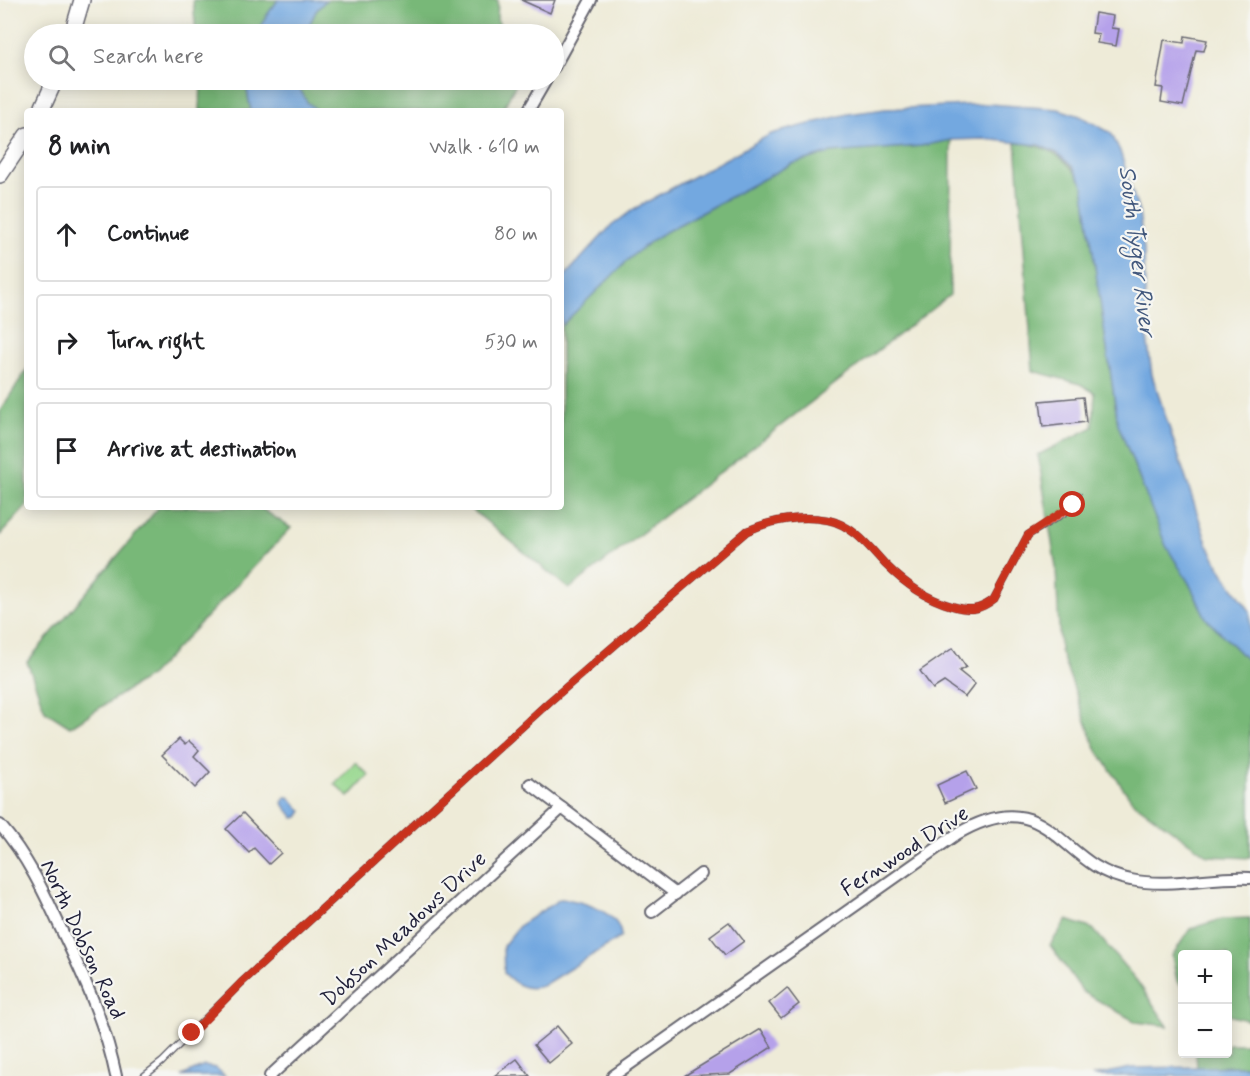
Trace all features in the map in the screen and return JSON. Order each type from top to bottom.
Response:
[{"type":"main road","points":[[75,24],[82,0]]},
{"type":"main road","points":[[42,108],[51,90]]},
{"type":"main road","points":[[0,175],[24,139]]},
{"type":"street","points":[[564,49],[591,0]]},
{"type":"street","points":[[530,108],[540,90]]},
{"type":"street","points":[[530,784],[676,894]]},
{"type":"street","name":"Dobson Meadows Drive","points":[[270,1076],[562,808]]},
{"type":"street","name":"Fernwood Drive","points":[[613,1076],[957,834],[988,819],[1024,816],[1107,871],[1130,880],[1167,883],[1250,878]]},
{"type":"street","name":"North Dobson Road","points":[[0,825],[27,860],[38,880],[88,986],[104,1025],[116,1076]]},
{"type":"street","points":[[652,912],[701,874]]},
{"type":"lane","points":[[144,1076],[162,1062],[267,959],[549,702],[747,531],[760,525],[792,519],[830,520],[865,542],[914,589],[944,604],[970,611],[984,607],[994,599],[1028,535],[1064,513],[1078,495]]},
{"type":"green space","points":[[193,0],[278,0],[262,24],[195,24]]},
{"type":"green space","points":[[326,0],[498,0],[497,19],[499,24],[310,24],[316,11]]},
{"type":"green space","points":[[201,90],[247,90],[250,108],[200,108]]},
{"type":"green space","points":[[300,90],[513,90],[504,108],[314,108],[307,102]]},
{"type":"green space","points":[[951,140],[950,295],[569,589],[473,510],[564,510],[564,323],[633,255],[658,236],[791,164],[830,153],[921,146]]},
{"type":"green space","points":[[1016,142],[1038,146],[1063,159],[1083,184],[1118,424],[1143,488],[1206,618],[1250,663],[1250,858],[1208,856],[1132,801],[1096,749],[1060,650],[1056,568],[1038,455],[1093,427],[1095,393],[1080,384],[1033,371]]},
{"type":"green space","points":[[24,374],[24,509],[0,535],[0,411]]},
{"type":"green space","points":[[156,510],[264,510],[291,528],[151,675],[70,727],[45,711],[27,662]]},
{"type":"green space","points":[[355,762],[369,775],[349,797],[335,784]]},
{"type":"green space","points":[[1250,918],[1250,1021],[1232,1016],[1232,950],[1178,950],[1177,981],[1172,956],[1190,929],[1222,919]]},
{"type":"green space","points":[[1067,920],[1093,929],[1137,981],[1168,1026],[1136,1022],[1083,992],[1050,945]]},
{"type":"green space","points":[[1232,1044],[1250,1044],[1250,1066],[1197,1067],[1196,1058],[1232,1058]]},
{"type":"water","points":[[278,0],[326,0],[316,11],[310,24],[262,24]]},
{"type":"water","points":[[247,90],[300,90],[307,102],[314,108],[250,108]]},
{"type":"water","name":"South Tyger River","points":[[989,104],[1058,109],[1080,116],[1111,133],[1120,151],[1139,213],[1144,250],[1146,330],[1152,375],[1207,543],[1223,573],[1250,611],[1250,663],[1206,618],[1189,583],[1166,546],[1118,424],[1083,184],[1072,166],[1057,153],[1039,145],[984,139],[951,140],[921,146],[830,153],[791,164],[658,236],[633,255],[564,323],[564,277],[610,227],[634,209],[771,134],[848,114],[885,109]]},
{"type":"water","points":[[285,797],[289,797],[302,811],[298,817],[294,818],[282,803]]},
{"type":"water","points":[[560,899],[588,904],[607,914],[619,928],[621,937],[542,986],[531,988],[521,986],[504,973],[503,946],[520,925]]},
{"type":"water","points":[[204,1066],[216,1068],[225,1076],[182,1076]]},
{"type":"water","points":[[1250,1066],[1250,1076],[1092,1076],[1131,1068]]},
{"type":"building","points":[[521,0],[555,0],[550,13]]},
{"type":"building","points":[[1095,13],[1113,16],[1111,28],[1119,29],[1116,46],[1097,43],[1099,34],[1092,33]]},
{"type":"building","points":[[1185,36],[1207,40],[1204,51],[1196,50],[1183,106],[1161,102],[1163,88],[1156,87],[1164,40],[1184,43]]},
{"type":"building","points":[[1083,397],[1086,422],[1043,427],[1040,401]]},
{"type":"building","points":[[953,648],[966,667],[959,671],[975,684],[965,697],[944,682],[933,689],[920,671]]},
{"type":"building","points":[[179,739],[185,745],[189,741],[199,750],[194,756],[210,772],[195,788],[162,755]]},
{"type":"building","points":[[967,771],[976,789],[945,803],[937,785]]},
{"type":"building","points":[[243,813],[281,853],[269,864],[254,848],[249,853],[226,829]]},
{"type":"building","points":[[729,922],[744,941],[725,955],[710,936]]},
{"type":"building","points":[[787,988],[799,1004],[781,1018],[769,1003]]},
{"type":"building","points":[[557,1026],[572,1044],[549,1063],[534,1045]]},
{"type":"building","points":[[761,1029],[772,1047],[730,1074],[684,1076]]},
{"type":"building","points":[[517,1059],[530,1076],[494,1076]]},
{"type":"route","points":[[192,1033],[241,983],[549,702],[626,638],[694,575],[747,531],[760,525],[792,519],[830,520],[865,542],[914,589],[944,604],[970,611],[984,607],[994,599],[1028,535],[1073,505]]}]
